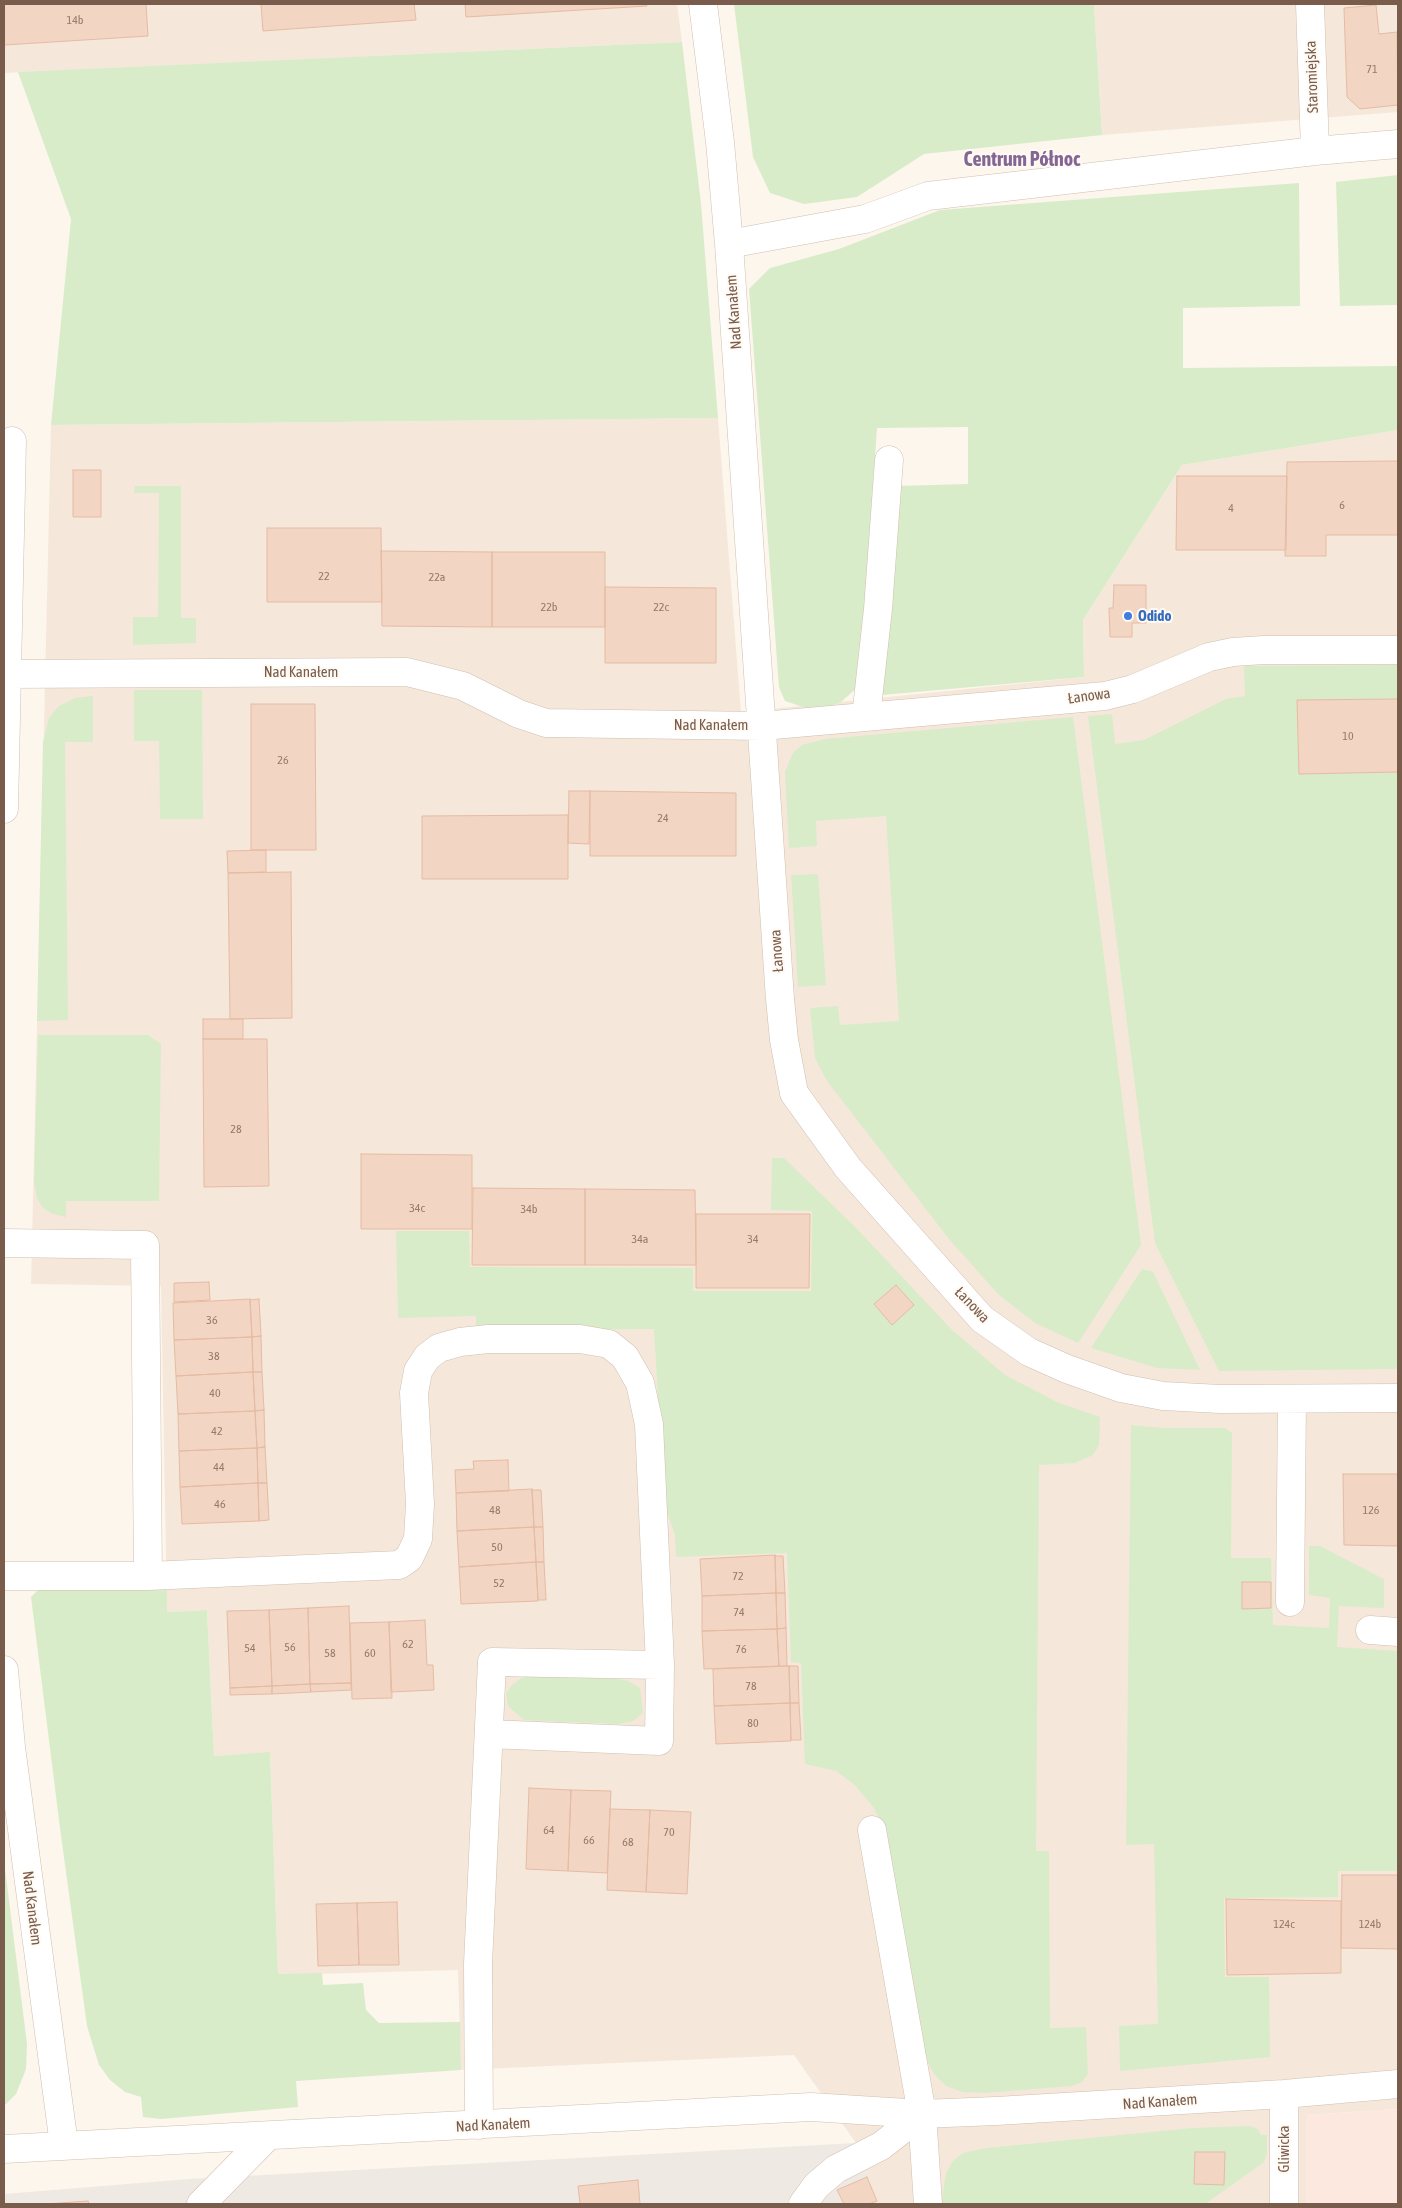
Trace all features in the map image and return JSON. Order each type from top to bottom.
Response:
[{"type":"street","name":"Nad Kanałem","points":[[6,674],[408,672],[463,686],[520,714],[546,723],[762,726],[729,244],[720,142],[703,4]]},
{"type":"street","name":"Staromiejska","points":[[1310,4],[1315,151]]},
{"type":"street","points":[[729,244],[865,219],[928,196],[1315,151],[1398,144]]},
{"type":"street","points":[[4,809],[12,441]]},
{"type":"street","points":[[866,717],[878,609],[889,460]]},
{"type":"street","name":"Łanowa","points":[[1398,650],[1264,650],[1233,652],[1209,657],[1132,689],[1105,696],[762,726],[780,999],[784,1040],[794,1093],[848,1168],[982,1319],[1029,1352],[1067,1369],[1121,1388],[1163,1396],[1220,1400],[1398,1398]]},
{"type":"street","points":[[4,1243],[145,1245],[148,1576]]},
{"type":"street","points":[[4,1576],[148,1576],[398,1565],[409,1558],[418,1539],[420,1504],[414,1394],[418,1372],[427,1357],[439,1348],[460,1342],[488,1339],[580,1340],[609,1344],[625,1357],[640,1383],[649,1424],[660,1665],[659,1741],[489,1734]]},
{"type":"street","points":[[1290,1602],[1292,1399]]},
{"type":"street","points":[[1370,1630],[1398,1632]]},
{"type":"street","points":[[479,2125],[478,1964],[492,1662],[660,1665]]},
{"type":"street","name":"Nad Kanałem","points":[[4,1670],[11,1747],[64,2145]]},
{"type":"street","points":[[872,1830],[922,2114],[928,2204]]},
{"type":"street","name":"Nad Kanałem","points":[[4,2149],[811,2107],[922,2114],[1105,2106],[1398,2084]]},
{"type":"street","name":"Gliwicka","points":[[1284,2094],[1284,2204]]},
{"type":"street","points":[[803,2204],[816,2186],[836,2169],[881,2146],[922,2114]]},
{"type":"street","points":[[201,2204],[268,2136]]},
{"type":"shaded area","points":[[4,4],[677,4],[682,42],[4,73]]},
{"type":"shaded area","points":[[1094,4],[1398,4],[1398,112],[1102,135]]},
{"type":"shaded area","points":[[718,418],[741,712],[1084,677],[1083,620],[1182,465],[1398,430],[1398,2109],[1306,2115],[1306,2204],[878,2204],[856,2143],[794,2055],[461,2070],[458,1970],[278,1975],[270,1753],[214,1756],[207,1610],[167,1612],[161,1286],[31,1284],[51,425]]},
{"type":"shaded area","points":[[1398,2109],[1398,2204],[1306,2204],[1306,2115]]},
{"type":"shaded area","points":[[856,2143],[878,2204],[4,2204],[4,2194],[189,2179]]},
{"type":"green space","points":[[734,4],[1094,4],[1102,135],[924,154],[857,197],[804,204],[770,193],[753,157]]},
{"type":"green space","points":[[682,42],[701,204],[718,418],[51,425],[71,219],[18,72]]},
{"type":"green space","points":[[1398,175],[1398,305],[1340,306],[1336,182]]},
{"type":"green space","points":[[1299,183],[1300,306],[1183,308],[1183,368],[1398,366],[1398,430],[1182,465],[1083,620],[1084,677],[882,695],[897,486],[968,484],[968,427],[877,428],[859,686],[841,702],[825,708],[809,709],[785,701],[779,687],[749,289],[770,268],[839,249],[940,210]]},
{"type":"green space","points":[[135,486],[181,486],[181,618],[196,618],[196,643],[133,645],[133,617],[158,617],[159,493],[134,493]]},
{"type":"green space","points":[[1398,665],[1398,699],[1297,700],[1299,774],[1398,772],[1398,1369],[1219,1371],[1155,1243],[1088,716],[1112,714],[1115,744],[1144,740],[1226,699],[1245,696],[1244,666]]},
{"type":"green space","points":[[134,690],[202,690],[203,819],[160,819],[159,741],[134,741]]},
{"type":"green space","points":[[93,696],[93,742],[65,742],[68,1020],[37,1021],[43,742],[49,718],[59,706],[75,698]]},
{"type":"green space","points":[[1073,717],[1141,1245],[1078,1343],[1035,1323],[999,1295],[949,1239],[827,1081],[815,1058],[810,1008],[838,1006],[840,1025],[899,1021],[886,816],[816,821],[817,846],[789,848],[785,772],[793,753],[802,745],[825,739]]},
{"type":"green space","points":[[818,874],[826,985],[798,987],[791,875]]},
{"type":"green space","points":[[38,1035],[148,1035],[161,1044],[159,1201],[66,1201],[66,1217],[53,1214],[43,1208],[37,1198],[34,1182]]},
{"type":"green space","points":[[772,1158],[784,1158],[857,1229],[952,1330],[1005,1375],[1059,1403],[1100,1417],[1099,1445],[1093,1455],[1075,1463],[1039,1465],[1036,1851],[1049,1851],[1050,2028],[1086,2027],[1088,2074],[1082,2082],[1072,2086],[985,2093],[963,2092],[946,2086],[934,2074],[926,2058],[887,1834],[874,1808],[855,1785],[836,1771],[805,1764],[801,1663],[791,1662],[787,1553],[676,1557],[675,1535],[660,1492],[661,1450],[654,1329],[476,1330],[476,1316],[398,1318],[396,1231],[469,1231],[470,1267],[693,1268],[693,1291],[811,1291],[812,1211],[771,1210]]},
{"type":"green space","points":[[1142,1269],[1153,1272],[1200,1370],[1157,1368],[1091,1348]]},
{"type":"green space","points":[[1131,1425],[1164,1428],[1225,1428],[1232,1433],[1231,1558],[1271,1558],[1273,1625],[1329,1628],[1330,1598],[1309,1595],[1309,1546],[1320,1546],[1384,1579],[1384,1608],[1339,1606],[1337,1647],[1398,1651],[1398,1871],[1338,1871],[1338,1897],[1224,1898],[1225,1977],[1269,1977],[1270,2057],[1120,2071],[1119,2026],[1158,2024],[1154,1844],[1126,1845]]},
{"type":"green space","points":[[44,1588],[167,1588],[167,1612],[207,1610],[214,1756],[270,1752],[278,1974],[322,1973],[323,1985],[363,1983],[366,2010],[379,2023],[460,2022],[461,2070],[296,2081],[298,2107],[161,2119],[143,2117],[141,2097],[125,2092],[110,2080],[99,2065],[87,2026],[60,1828],[31,1597],[37,1591]]},
{"type":"green space","points":[[533,1675],[628,1681],[640,1688],[643,1713],[633,1721],[619,1724],[524,1720],[508,1706],[506,1694],[510,1687],[521,1678]]},
{"type":"green space","points":[[4,1861],[27,2044],[26,2069],[16,2094],[4,2106]]},
{"type":"green space","points":[[1250,2126],[1258,2129],[1261,2135],[1267,2135],[1267,2153],[1264,2162],[1205,2204],[941,2204],[946,2173],[953,2161],[963,2153],[986,2148],[1193,2128]]},
{"type":"building","points":[[4,4],[146,4],[148,36],[4,45]]},
{"type":"building","points":[[261,4],[414,4],[416,20],[263,31]]},
{"type":"building","points":[[465,4],[646,4],[647,6],[466,17]]},
{"type":"building","points":[[1376,5],[1379,34],[1397,32],[1398,105],[1360,109],[1347,97],[1344,8]]},
{"type":"building","points":[[1398,461],[1398,535],[1326,535],[1326,556],[1285,556],[1287,462]]},
{"type":"building","points":[[73,470],[101,470],[101,517],[73,517]]},
{"type":"building","points":[[1177,476],[1287,476],[1286,550],[1176,550]]},
{"type":"building","points":[[267,528],[381,528],[382,602],[267,602]]},
{"type":"building","points":[[381,551],[492,552],[492,627],[382,626]]},
{"type":"building","points":[[492,552],[605,552],[605,627],[492,627]]},
{"type":"building","name":"Odido","points":[[1114,585],[1146,585],[1146,623],[1132,623],[1132,637],[1110,637],[1109,608],[1113,608]]},
{"type":"building","points":[[605,587],[716,588],[716,663],[605,663]]},
{"type":"building","points":[[1398,699],[1398,772],[1299,774],[1297,700]]},
{"type":"building","points":[[251,704],[315,704],[316,850],[251,850]]},
{"type":"building","points":[[569,791],[590,791],[589,844],[568,843]]},
{"type":"building","points":[[590,791],[736,793],[736,856],[590,856]]},
{"type":"building","points":[[568,815],[568,879],[422,879],[422,816]]},
{"type":"building","points":[[266,850],[266,872],[228,873],[227,851]]},
{"type":"building","points":[[291,872],[292,1018],[230,1019],[228,873]]},
{"type":"building","points":[[203,1019],[243,1019],[243,1039],[203,1039]]},
{"type":"building","points":[[203,1039],[267,1039],[269,1186],[204,1187]]},
{"type":"building","points":[[361,1154],[472,1155],[472,1229],[361,1229]]},
{"type":"building","points":[[473,1188],[585,1189],[585,1265],[472,1265]]},
{"type":"building","points":[[585,1189],[695,1190],[696,1265],[585,1265]]},
{"type":"building","points":[[696,1214],[810,1214],[809,1288],[696,1288]]},
{"type":"building","points":[[209,1282],[210,1300],[174,1302],[174,1283]]},
{"type":"building","points":[[896,1285],[914,1305],[892,1325],[874,1304]]},
{"type":"building","points":[[250,1299],[252,1337],[174,1340],[173,1303]]},
{"type":"building","points":[[259,1299],[261,1336],[252,1337],[250,1300]]},
{"type":"building","points":[[261,1336],[262,1372],[253,1372],[252,1337]]},
{"type":"building","points":[[252,1337],[253,1372],[176,1376],[174,1340]]},
{"type":"building","points":[[253,1372],[255,1411],[178,1414],[176,1376]]},
{"type":"building","points":[[253,1372],[262,1372],[264,1410],[255,1411]]},
{"type":"building","points":[[264,1410],[265,1447],[257,1448],[255,1411]]},
{"type":"building","points":[[255,1411],[257,1448],[179,1451],[178,1414]]},
{"type":"building","points":[[265,1447],[267,1483],[258,1483],[257,1448]]},
{"type":"building","points":[[257,1448],[258,1483],[180,1487],[179,1451]]},
{"type":"building","points":[[508,1460],[509,1491],[456,1493],[455,1470],[474,1469],[473,1461]]},
{"type":"building","points":[[1343,1474],[1398,1474],[1398,1546],[1344,1545]]},
{"type":"building","points":[[258,1483],[259,1521],[182,1524],[180,1487]]},
{"type":"building","points":[[258,1483],[267,1483],[269,1520],[259,1521]]},
{"type":"building","points":[[532,1489],[534,1527],[457,1531],[456,1493]]},
{"type":"building","points":[[532,1490],[541,1490],[543,1527],[534,1527]]},
{"type":"building","points":[[534,1527],[536,1562],[459,1567],[457,1531]]},
{"type":"building","points":[[534,1527],[543,1527],[544,1562],[536,1562]]},
{"type":"building","points":[[775,1555],[776,1593],[702,1596],[700,1559]]},
{"type":"building","points":[[775,1556],[783,1556],[785,1593],[776,1593]]},
{"type":"building","points":[[536,1562],[538,1601],[461,1604],[459,1567]]},
{"type":"building","points":[[536,1562],[544,1562],[546,1600],[538,1600]]},
{"type":"building","points":[[1242,1582],[1271,1582],[1271,1608],[1242,1609]]},
{"type":"building","points":[[776,1593],[777,1629],[702,1631],[702,1596]]},
{"type":"building","points":[[776,1593],[785,1593],[786,1628],[777,1629]]},
{"type":"building","points":[[349,1606],[351,1683],[310,1684],[308,1608]]},
{"type":"building","points":[[308,1608],[310,1684],[272,1686],[269,1610]]},
{"type":"building","points":[[269,1610],[272,1686],[230,1688],[227,1611]]},
{"type":"building","points":[[425,1620],[427,1665],[433,1665],[434,1690],[391,1692],[389,1622]]},
{"type":"building","points":[[389,1622],[392,1698],[352,1699],[350,1623]]},
{"type":"building","points":[[786,1628],[787,1666],[779,1666],[777,1629]]},
{"type":"building","points":[[777,1629],[779,1666],[704,1669],[702,1631]]},
{"type":"building","points":[[789,1666],[790,1703],[714,1706],[713,1669]]},
{"type":"building","points":[[789,1666],[798,1666],[799,1703],[790,1703]]},
{"type":"building","points":[[351,1683],[351,1690],[311,1692],[310,1684]]},
{"type":"building","points":[[310,1684],[311,1692],[272,1694],[272,1686]]},
{"type":"building","points":[[272,1686],[272,1694],[230,1695],[230,1688]]},
{"type":"building","points":[[790,1703],[791,1741],[716,1744],[714,1706]]},
{"type":"building","points":[[790,1703],[799,1703],[801,1740],[791,1740]]},
{"type":"building","points":[[529,1788],[571,1790],[568,1871],[526,1869]]},
{"type":"building","points":[[571,1790],[611,1791],[607,1873],[568,1871]]},
{"type":"building","points":[[610,1809],[650,1810],[646,1892],[607,1890]]},
{"type":"building","points":[[650,1810],[691,1812],[687,1894],[646,1892]]},
{"type":"building","points":[[1342,1875],[1398,1875],[1398,1949],[1341,1948]]},
{"type":"building","points":[[1226,1899],[1341,1901],[1341,1973],[1227,1975]]},
{"type":"building","points":[[397,1902],[399,1965],[359,1965],[357,1903]]},
{"type":"building","points":[[357,1903],[359,1965],[318,1966],[316,1904]]},
{"type":"building","points":[[1195,2152],[1225,2152],[1224,2185],[1194,2184]]},
{"type":"building","points":[[867,2177],[877,2201],[869,2204],[844,2204],[837,2190]]},
{"type":"building","points":[[638,2180],[640,2204],[580,2204],[578,2186]]},
{"type":"building","points":[[88,2201],[89,2204],[46,2204]]},
{"type":"place","name":"Odido","points":[[1128,616]]},
{"type":"district","name":"Centrum Północ","points":[[1022,160]]}]
